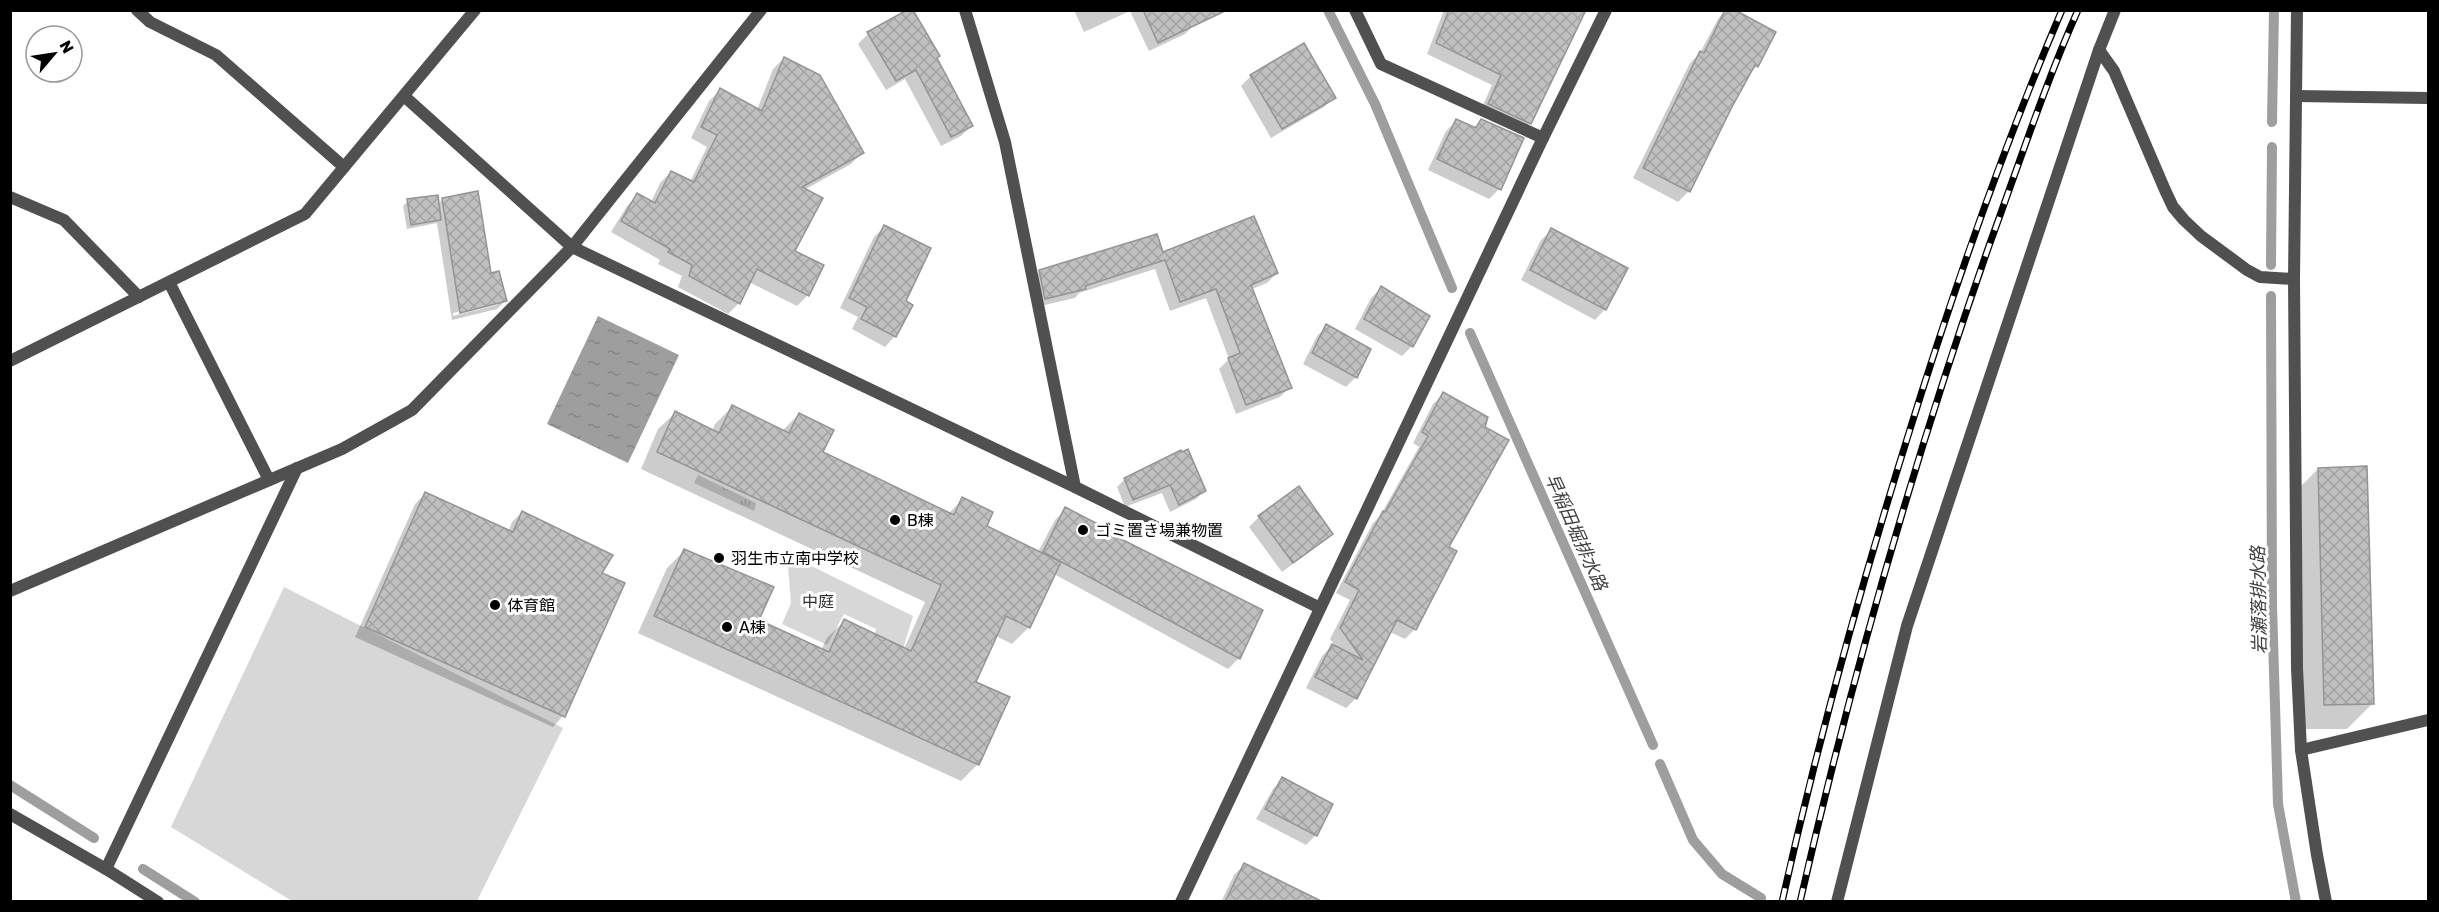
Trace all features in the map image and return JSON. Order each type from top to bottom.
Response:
[{"type":"street","points":[[137,10],[150,22],[216,55],[344,167]]},
{"type":"street","points":[[10,361],[305,214],[475,10]]},
{"type":"street","points":[[10,591],[342,449],[412,410],[572,247],[761,10]]},
{"type":"street","points":[[965,10],[1005,142],[1074,487]]},
{"type":"street","points":[[1355,10],[1381,64],[1543,138]]},
{"type":"street","points":[[1181,902],[1543,138],[1606,10]]},
{"type":"street","points":[[1837,902],[1907,626],[2099,50],[2115,10]]},
{"type":"street","points":[[2297,10],[2294,279],[2297,668],[2301,750],[2326,902]]},
{"type":"street","points":[[2099,50],[2114,71],[2165,190],[2184,220],[2201,236],[2260,277],[2294,279]]},
{"type":"street","points":[[404,96],[572,247],[1074,487],[1320,608]]},
{"type":"street","points":[[2296,96],[2428,98]]},
{"type":"street","points":[[10,197],[64,220],[139,297]]},
{"type":"street","points":[[169,282],[269,480]]},
{"type":"street","points":[[106,869],[297,468]]},
{"type":"street","points":[[2301,750],[2428,720]]},
{"type":"street","points":[[10,814],[158,902]]},
{"type":"green space","points":[[698,475],[756,503],[754,511],[694,483]]},
{"type":"green space","name":"中庭","points":[[787,554],[913,616],[899,662],[873,648],[876,629],[844,614],[827,645],[782,624],[791,603]]},
{"type":"green space","points":[[284,587],[563,728],[477,901],[292,901],[171,827]]},
{"type":"water","points":[[598,316],[679,355],[628,463],[547,424]]},
{"type":"building","points":[[907,10],[913,10],[940,56],[937,58],[973,126],[951,137],[916,70],[896,81],[867,32]]},
{"type":"building","points":[[1143,10],[1227,10],[1158,43]]},
{"type":"building","points":[[1449,10],[1586,10],[1531,124],[1488,104],[1501,75],[1436,43]]},
{"type":"building","points":[[1725,10],[1735,10],[1776,32],[1758,67],[1755,65],[1732,107],[1690,192],[1643,168],[1700,51],[1704,53]]},
{"type":"building","points":[[1304,43],[1336,98],[1282,129],[1250,75]]},
{"type":"building","points":[[784,57],[820,75],[864,153],[802,187],[823,198],[795,251],[824,265],[809,296],[757,269],[740,304],[689,276],[692,265],[668,252],[670,249],[621,221],[637,193],[655,203],[671,171],[694,182],[717,135],[701,127],[720,88],[762,111]]},
{"type":"building","points":[[1456,119],[1476,128],[1481,119],[1524,138],[1501,190],[1437,159]]},
{"type":"building","points":[[478,191],[491,273],[499,271],[507,301],[460,313],[442,198]]},
{"type":"building","points":[[438,195],[441,220],[411,225],[407,199]]},
{"type":"building","points":[[1254,216],[1278,273],[1251,285],[1292,388],[1246,405],[1228,358],[1240,353],[1216,289],[1180,302],[1165,260],[1085,286],[1086,289],[1045,299],[1039,270],[1157,234],[1163,252]]},
{"type":"building","points":[[884,225],[931,248],[906,301],[913,305],[896,337],[861,319],[867,307],[849,298]]},
{"type":"building","points":[[1551,228],[1628,268],[1606,310],[1530,270]]},
{"type":"building","points":[[1381,286],[1430,316],[1413,347],[1364,319]]},
{"type":"building","points":[[1326,324],[1371,349],[1357,378],[1312,353]]},
{"type":"building","points":[[1443,392],[1488,417],[1485,427],[1509,440],[1449,547],[1457,551],[1416,630],[1397,620],[1357,699],[1315,677],[1332,644],[1363,660],[1340,628],[1359,590],[1345,582],[1383,511],[1385,512],[1428,436],[1422,432]]},
{"type":"building","points":[[732,405],[789,433],[799,413],[834,430],[823,452],[954,515],[962,497],[993,512],[987,526],[1061,562],[1030,628],[1006,616],[976,682],[1010,697],[979,765],[654,616],[684,549],[774,587],[759,620],[829,652],[844,619],[911,651],[941,585],[657,452],[675,411],[719,433]]},
{"type":"building","points":[[1188,449],[1206,491],[1179,505],[1170,485],[1133,500],[1124,478],[1181,450],[1182,452]]},
{"type":"building","points":[[2367,466],[2374,704],[2324,705],[2318,468]]},
{"type":"building","points":[[1299,486],[1333,534],[1293,563],[1258,516]]},
{"type":"building","name":"体育館","points":[[425,492],[513,532],[522,511],[613,555],[602,573],[625,583],[565,717],[365,627]]},
{"type":"building","points":[[1065,507],[1119,535],[1115,536],[1263,610],[1240,659],[1043,552]]},
{"type":"building","points":[[1282,777],[1333,804],[1317,836],[1265,809]]},
{"type":"building","points":[[1244,863],[1323,902],[1225,902]]},
{"type":"waterway","name":"早稲田堀排水路","points":[[1328,10],[1375,104],[1452,288]]},
{"type":"waterway","name":"岩瀬落排水路","points":[[2272,122],[2274,10]]},
{"type":"waterway","name":"岩瀬落排水路","points":[[2271,265],[2272,147]]},
{"type":"waterway","name":"岩瀬落排水路","points":[[2271,296],[2272,606],[2278,804],[2296,902]]},
{"type":"waterway","name":"早稲田堀排水路","points":[[1470,333],[1653,745]]},
{"type":"waterway","name":"早稲田堀排水路","points":[[1660,764],[1693,840],[1722,874],[1761,898]]},
{"type":"waterway","points":[[10,785],[94,838]]},
{"type":"waterway","points":[[143,869],[195,902]]},
{"type":"railway","points":[[1782,902],[1840,669],[1907,439],[1979,223],[2062,10]]},
{"type":"railway","points":[[1800,902],[1862,652],[1935,406],[2032,126],[2078,10]]},
{"type":"place","name":"B棟","points":[[895,520]]},
{"type":"place","name":"ゴミ置き場兼物置","points":[[1083,530]]},
{"type":"place","name":"羽生市立南中学校","points":[[719,558]]},
{"type":"place","name":"体育館","points":[[495,605]]},
{"type":"place","name":"A棟","points":[[727,627]]}]
